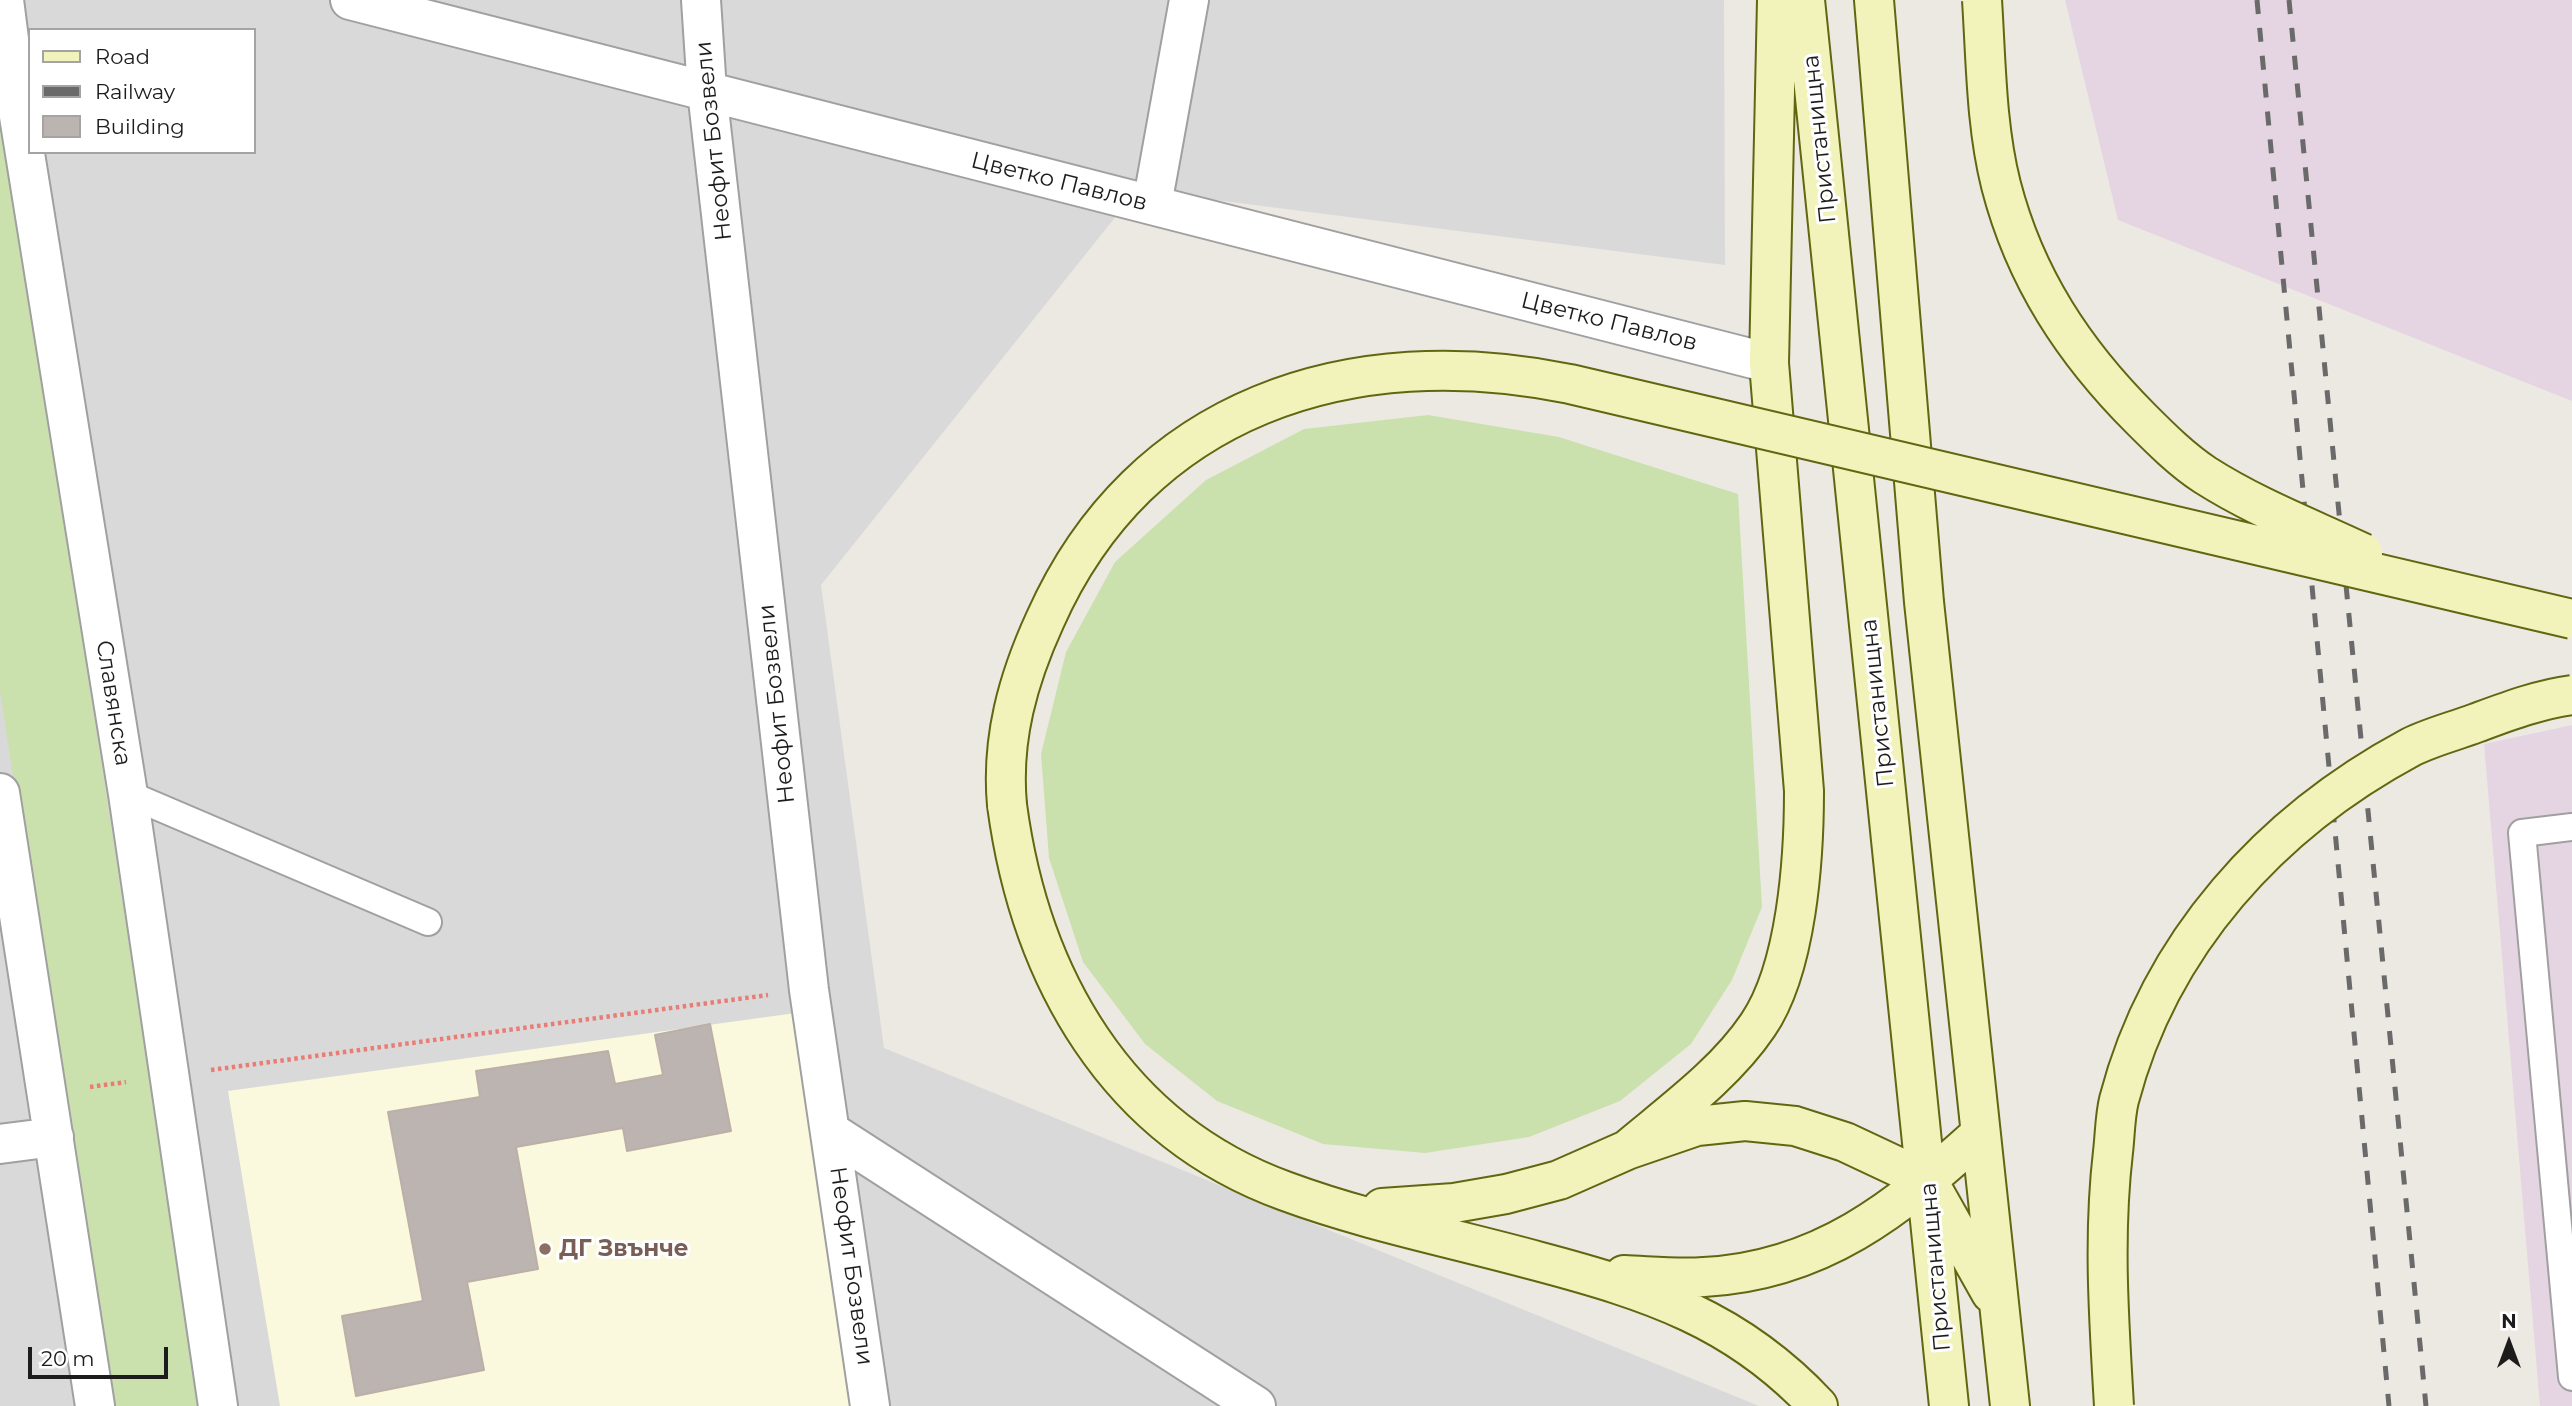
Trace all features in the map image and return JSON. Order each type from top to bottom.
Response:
[{"type":"main road","points":[[1627,1150],[1685,1101],[1759,1024],[1778,982],[1792,925],[1804,841],[1804,791],[1769,363],[1777,0]]},
{"type":"main road","name":"Пристанищна","points":[[1805,0],[1949,1406]]},
{"type":"main road","points":[[1874,0],[1924,601],[2010,1406]]},
{"type":"main road","points":[[1982,0],[1992,124],[2001,183],[2018,241],[2044,296],[2076,348],[2161,439],[2203,473],[2242,498],[2441,588]]},
{"type":"main road","points":[[1818,1406],[1761,1352],[1714,1322],[1587,1274],[1283,1191],[1202,1151],[1167,1126],[1106,1062],[1061,989],[1044,949],[1017,866],[1004,776],[1011,720],[1029,655],[1067,573],[1109,513],[1161,465],[1228,419],[1297,391],[1378,374],[1442,369],[1544,379],[2572,619]]},
{"type":"main road","points":[[2114,1406],[2108,1314],[2108,1198],[2119,1101],[2147,1023],[2178,956],[2227,891],[2294,827],[2347,785],[2414,746],[2495,716],[2572,695]]},
{"type":"main road","points":[[1322,1203],[1411,1208],[1454,1203],[1559,1180],[1627,1150],[1697,1126],[1745,1121],[1795,1126],[1845,1142],[1928,1181],[1999,1307]]},
{"type":"main road","points":[[1587,1274],[1705,1277],[1770,1268],[1829,1248],[1877,1220],[1928,1181],[1980,1134]]},
{"type":"street","name":"Славянска","points":[[4,0],[9,111],[128,794],[218,1406]]},
{"type":"street","name":"Цветко Павлов","points":[[350,0],[1769,363]]},
{"type":"street","name":"Неофит Бозвели","points":[[701,0],[708,91],[809,990],[870,1406]]},
{"type":"street","points":[[1152,205],[1189,0]]},
{"type":"street","points":[[0,793],[95,1406]]},
{"type":"street","points":[[831,1132],[1256,1406]]},
{"type":"street","points":[[0,1144],[54,1138]]},
{"type":"lane","points":[[128,794],[428,922]]},
{"type":"lane","points":[[2572,827],[2522,833],[2572,1377]]},
{"type":"path","points":[[47,1093],[809,990]]},
{"type":"shaded area","points":[[0,0],[1724,0],[1725,265],[1137,190],[821,585],[884,1048],[1759,1406],[0,1406]]},
{"type":"shaded area","points":[[2065,0],[2572,0],[2572,401],[2118,220]]},
{"type":"shaded area","points":[[2572,725],[2572,1406],[2540,1406],[2484,744]]},
{"type":"shaded area","name":"ДГ Звънче","points":[[803,1012],[859,1406],[280,1406],[228,1091]]},
{"type":"green space","points":[[4,128],[200,1406],[110,1406],[0,691],[0,129]]},
{"type":"green space","points":[[1428,415],[1559,437],[1738,494],[1762,907],[1732,980],[1691,1044],[1620,1101],[1529,1137],[1425,1153],[1323,1144],[1217,1101],[1145,1044],[1083,962],[1049,858],[1041,754],[1066,652],[1115,562],[1206,480],[1304,429]]},
{"type":"building","points":[[710,1024],[731,1131],[627,1151],[623,1128],[516,1147],[538,1269],[467,1282],[484,1370],[356,1396],[342,1316],[423,1301],[388,1112],[480,1097],[476,1071],[608,1051],[615,1084],[663,1075],[655,1035]]},
{"type":"railway","points":[[2257,0],[2389,1406]]},
{"type":"railway","points":[[2289,0],[2426,1406]]},
{"type":"place","name":"ДГ Звънче","points":[[545,1249]]}]
